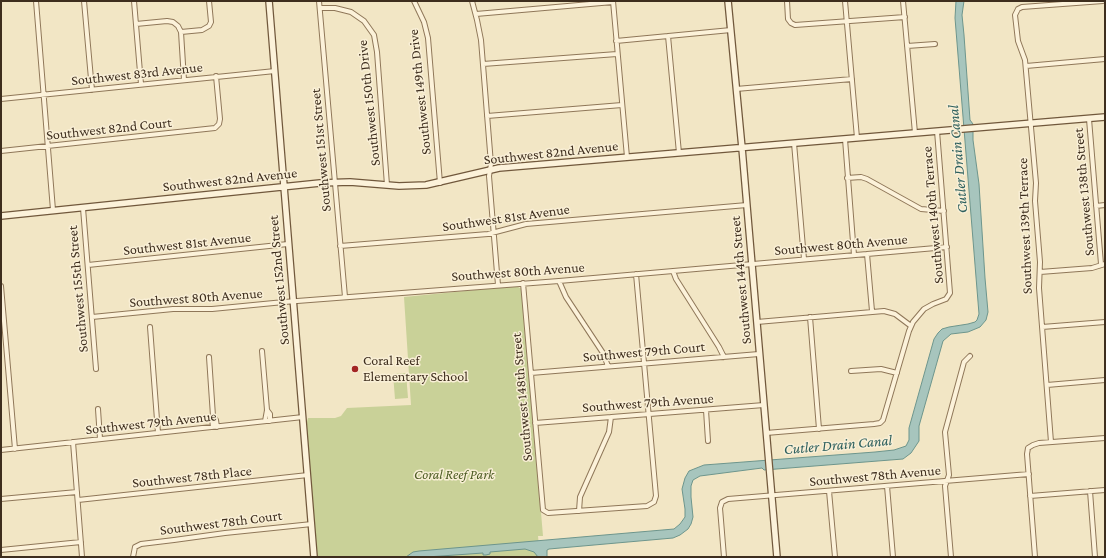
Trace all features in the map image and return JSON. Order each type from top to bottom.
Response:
[{"type":"street","points":[[36,1],[53,210]]},
{"type":"street","points":[[84,1],[92,90]]},
{"type":"street","points":[[134,1],[141,84]]},
{"type":"street","points":[[180,32],[202,30],[209,26],[211,19],[209,1]]},
{"type":"street","name":"Southwest 152nd Street","points":[[269,1],[314,557]]},
{"type":"street","name":"Southwest 151st Street","points":[[319,1],[345,297]]},
{"type":"street","name":"Southwest 149th Drive","points":[[414,1],[424,22],[429,42],[440,183]]},
{"type":"street","points":[[472,1],[480,33],[483,64],[491,164],[489,176],[498,284]]},
{"type":"street","name":"Southwest 144th Street","points":[[728,1],[777,557]]},
{"type":"street","points":[[787,1],[788,19],[791,24],[799,25],[905,17]]},
{"type":"street","points":[[845,1],[857,138]]},
{"type":"street","points":[[904,1],[915,134]]},
{"type":"street","points":[[1045,3],[1103,1]]},
{"type":"street","points":[[476,14],[613,2],[627,157]]},
{"type":"street","name":"Southwest 139th Terrace","points":[[1045,3],[1022,7],[1017,10],[1015,17],[1019,45],[1025,56],[1026,66],[1036,183],[1035,201],[1040,262],[1039,288],[1052,442]]},
{"type":"street","name":"Southwest 150th Drive","points":[[320,8],[340,9],[356,15],[364,21],[374,35],[377,52],[387,186]]},
{"type":"street","points":[[136,24],[170,21],[178,26],[180,32],[184,80]]},
{"type":"street","points":[[616,41],[731,30]]},
{"type":"street","points":[[668,36],[679,153]]},
{"type":"street","points":[[907,46],[935,44]]},
{"type":"street","points":[[483,64],[617,54]]},
{"type":"street","points":[[1026,66],[1105,59]]},
{"type":"street","name":"Southwest 83rd Avenue","points":[[1,99],[275,71]]},
{"type":"street","name":"Southwest 82nd Court","points":[[1,151],[210,129],[218,126],[220,119],[216,76]]},
{"type":"street","points":[[736,89],[852,79]]},
{"type":"street","points":[[487,116],[622,105]]},
{"type":"street","name":"Southwest 82nd Avenue","points":[[1,216],[335,182],[387,186],[440,183],[490,170],[1105,117]]},
{"type":"street","name":"Southwest 138th Street","points":[[1089,119],[1096,206],[1103,264]]},
{"type":"street","name":"Southwest 140th Terrace","points":[[911,326],[924,309],[949,297],[950,291],[937,132]]},
{"type":"street","points":[[845,139],[854,255]]},
{"type":"street","points":[[794,143],[804,259]]},
{"type":"street","points":[[847,178],[861,177],[867,179],[921,209],[944,211]]},
{"type":"street","name":"Southwest 81st Avenue","points":[[340,246],[494,232],[526,224],[747,205]]},
{"type":"street","points":[[1096,206],[1105,205]]},
{"type":"street","name":"Southwest 155th Street","points":[[83,208],[96,369]]},
{"type":"street","name":"Southwest 81st Avenue","points":[[88,265],[288,244]]},
{"type":"street","name":"Southwest 80th Avenue","points":[[92,317],[173,309],[202,310],[498,284],[559,281],[947,247]]},
{"type":"street","points":[[867,254],[872,312]]},
{"type":"street","points":[[1040,272],[1092,268],[1103,264]]},
{"type":"street","points":[[673,271],[676,280],[724,357]]},
{"type":"street","points":[[611,416],[609,432],[580,497],[579,510],[647,506],[654,502],[656,496],[636,274]]},
{"type":"street","points":[[559,281],[566,297],[603,353],[608,366]]},
{"type":"street","name":"Southwest 148th Street","points":[[523,283],[542,508],[544,512],[548,513],[579,510]]},
{"type":"street","points":[[1,286],[15,448]]},
{"type":"street","points":[[757,322],[872,312],[891,313],[911,326],[882,422],[766,434]]},
{"type":"street","points":[[810,317],[819,429]]},
{"type":"street","points":[[1042,327],[1105,322]]},
{"type":"street","points":[[150,327],[158,433]]},
{"type":"street","points":[[262,351],[268,421]]},
{"type":"street","name":"Southwest 79th Court","points":[[531,373],[759,354]]},
{"type":"street","points":[[951,557],[945,486],[949,475],[946,428],[964,362],[970,356]]},
{"type":"street","points":[[209,357],[213,416],[216,420],[215,427]]},
{"type":"street","points":[[851,371],[881,369],[896,373]]},
{"type":"street","points":[[1046,385],[1105,380]]},
{"type":"street","name":"Southwest 79th Avenue","points":[[535,423],[764,405]]},
{"type":"street","points":[[98,409],[100,439]]},
{"type":"street","points":[[706,410],[708,441]]},
{"type":"street","name":"Southwest 79th Avenue","points":[[1,450],[303,417]]},
{"type":"street","points":[[1036,557],[1028,474],[1028,448],[1036,444],[1105,438]]},
{"type":"street","points":[[73,442],[82,557]]},
{"type":"street","name":"Southwest 78th Avenue","points":[[724,557],[720,511],[721,503],[724,500],[1028,474]]},
{"type":"street","name":"Southwest 78th Place","points":[[78,500],[308,475]]},
{"type":"street","points":[[887,486],[893,557]]},
{"type":"street","points":[[1030,496],[1105,490]]},
{"type":"street","points":[[829,491],[835,557]]},
{"type":"street","points":[[1090,491],[1095,557]]},
{"type":"street","points":[[1,499],[77,492]]},
{"type":"street","name":"Southwest 78th Court","points":[[134,557],[135,547],[138,544],[312,524]]},
{"type":"street","points":[[1,550],[81,542]]},
{"type":"green space","name":"Coral Reef Park","points":[[516,286],[522,289],[543,536],[538,536],[540,557],[316,557],[306,425],[308,418],[335,418],[341,416],[347,408],[411,405],[404,297]]},
{"type":"green space","points":[[406,373],[408,398],[395,399],[393,374]]},
{"type":"water","points":[[956,1],[964,1],[962,15],[970,120],[973,124],[973,140],[979,184],[988,312],[986,320],[980,327],[968,332],[951,334],[943,341],[919,426],[919,441],[911,453],[903,459],[764,470],[762,468],[700,476],[693,480],[691,486],[693,517],[691,524],[688,529],[673,538],[549,549],[547,550],[547,557],[538,557],[534,552],[525,549],[490,552],[490,554],[486,555],[483,555],[483,553],[406,557],[413,552],[419,551],[674,529],[685,517],[682,489],[685,478],[689,471],[704,465],[875,452],[894,450],[906,446],[909,440],[909,428],[934,339],[942,329],[975,322],[979,314],[955,18]]},
{"type":"place","name":"Coral Reef Elementary School","points":[[355,369]]},
{"type":"water label","name":"Cutler Drain Canal","points":[[958,159]]},
{"type":"water label","name":"Cutler Drain Canal","points":[[838,445]]}]
